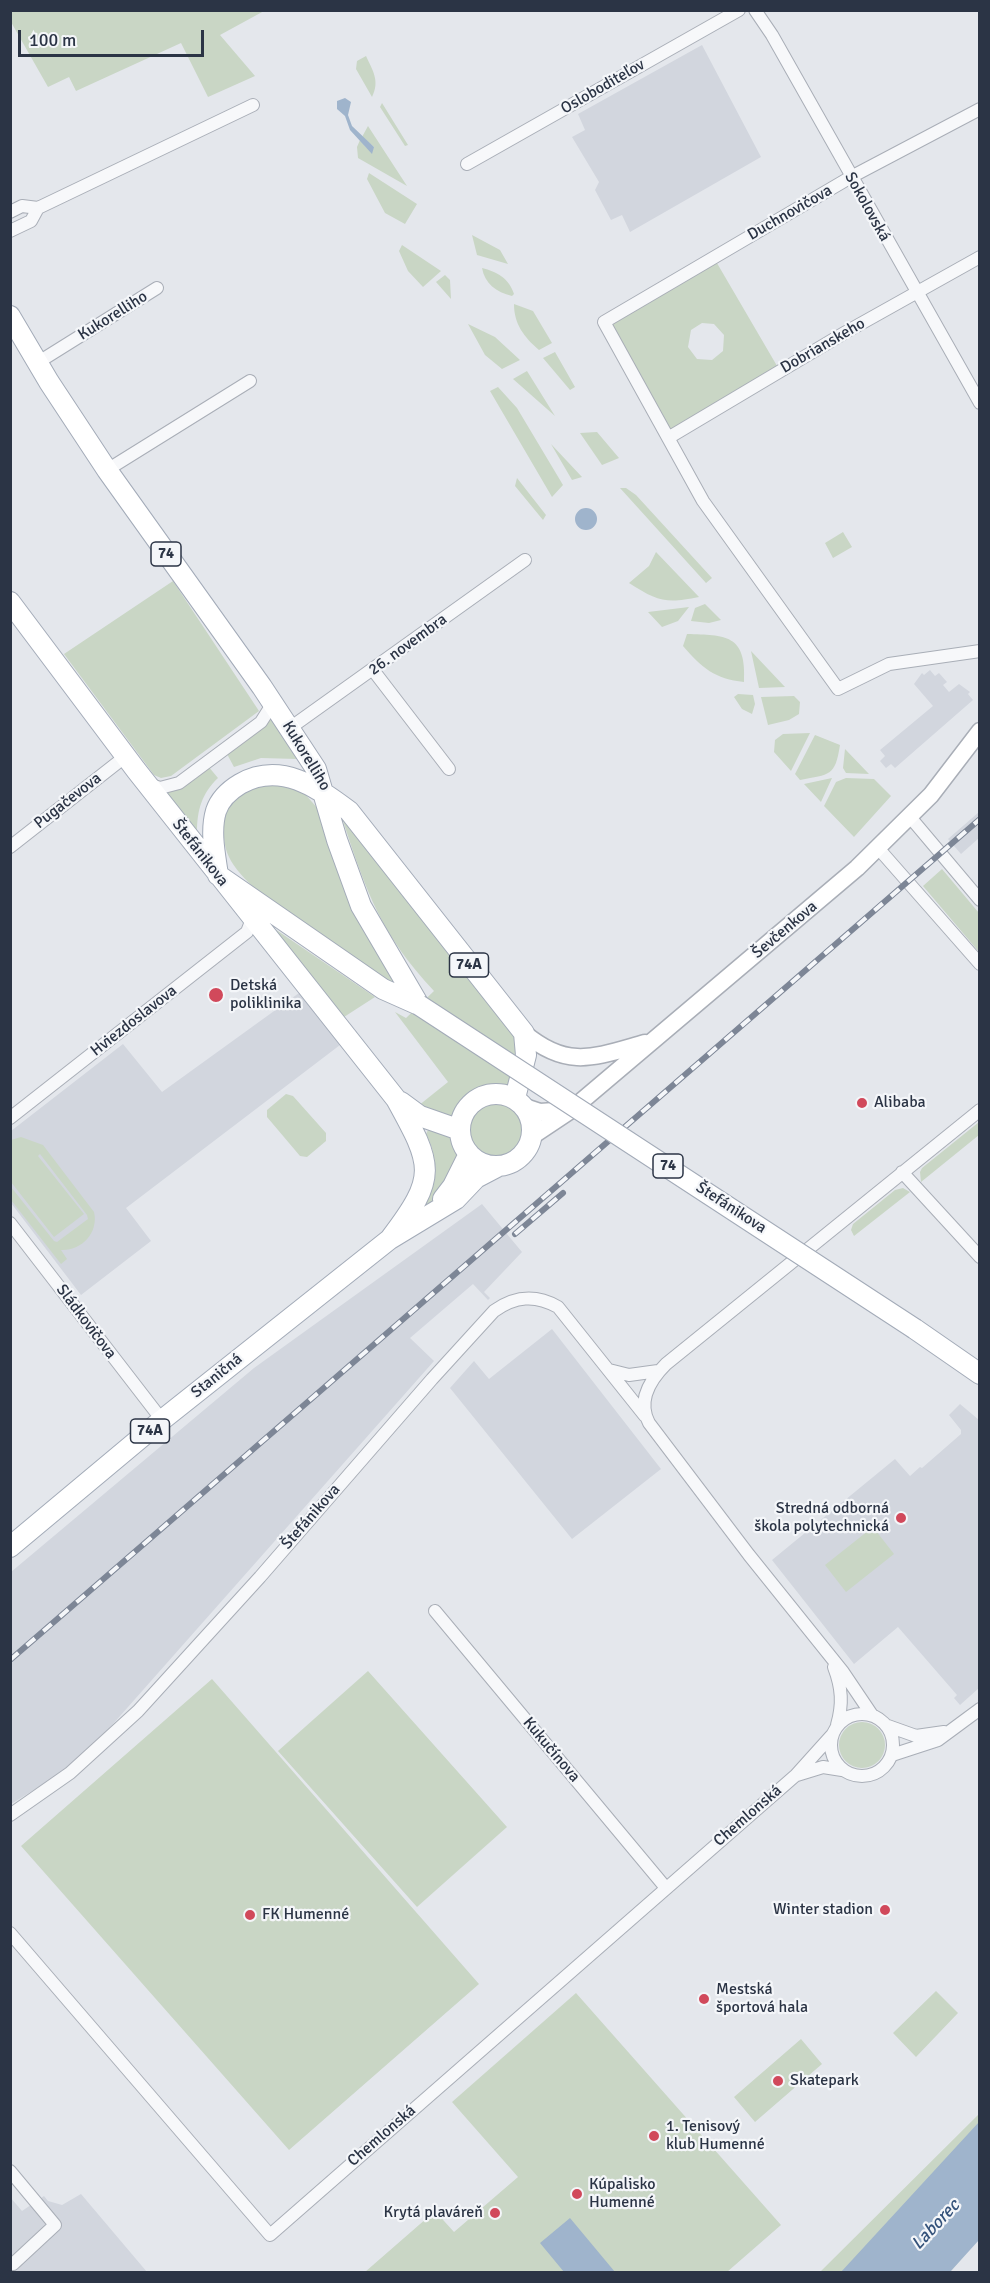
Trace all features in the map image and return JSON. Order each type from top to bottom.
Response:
[{"type":"main road","name":"Kukorelliho","points":[[10,316],[37,363],[107,470],[290,728],[316,769],[323,791],[349,810],[524,1033]]},
{"type":"main road","name":"Štefánikova","points":[[10,602],[147,784],[396,1099]]},
{"type":"main road","name":"Ševčenkova","points":[[532,1136],[571,1110],[649,1042],[814,906],[878,848],[931,795],[980,731]]},
{"type":"main road","points":[[218,874],[214,825],[223,798],[234,788],[245,781],[276,775],[292,777],[323,791]]},
{"type":"main road","name":"74","points":[[323,791],[350,880],[361,906],[419,1005]]},
{"type":"main road","name":"74","points":[[218,874],[383,989],[419,1005]]},
{"type":"main road","name":"Štefánikova","points":[[419,1005],[915,1329],[980,1374]]},
{"type":"main road","points":[[524,1033],[543,1050],[566,1056],[593,1058],[649,1042]]},
{"type":"main road","points":[[524,1033],[526,1055],[520,1103],[532,1121],[532,1136]]},
{"type":"main road","points":[[497,1167],[482,1164],[469,1154],[462,1143],[460,1130],[466,1109],[478,1098],[499,1094],[540,1112],[571,1110]]},
{"type":"main road","name":"74A","points":[[396,1099],[420,1116],[460,1130]]},
{"type":"main road","name":"74A","points":[[390,1239],[415,1206],[425,1183],[426,1171],[422,1146],[396,1099]]},
{"type":"main road","name":"74A","points":[[431,1215],[456,1199],[476,1178],[497,1167],[518,1160],[529,1147],[532,1136]]},
{"type":"main road","name":"74A","points":[[431,1215],[453,1186],[469,1154]]},
{"type":"main road","name":"Staničná","points":[[10,1547],[162,1420],[390,1239],[431,1215]]},
{"type":"street","name":"Osloboditeľov","points":[[466,164],[739,10]]},
{"type":"street","name":"Sokolovská","points":[[755,10],[772,35],[980,404]]},
{"type":"street","points":[[10,212],[22,206],[38,208],[253,105]]},
{"type":"street","name":"Duchnovičova","points":[[668,438],[604,322],[851,177],[980,109]]},
{"type":"street","points":[[12,232],[31,221],[38,208]]},
{"type":"street","name":"Dobrianskeho","points":[[668,438],[915,292],[980,257]]},
{"type":"street","name":"Kukorelliho","points":[[37,363],[157,288]]},
{"type":"street","points":[[107,470],[250,381]]},
{"type":"street","points":[[668,438],[703,501],[838,689],[889,664],[980,651]]},
{"type":"street","name":"26. novembra","points":[[290,728],[525,560]]},
{"type":"street","points":[[373,670],[449,769]]},
{"type":"street","points":[[147,784],[160,788],[179,783],[261,722],[273,703]]},
{"type":"street","name":"Pugačevova","points":[[10,847],[126,756]]},
{"type":"street","points":[[910,817],[980,900]]},
{"type":"street","points":[[878,848],[980,964]]},
{"type":"street","name":"Hviezdoslavova","points":[[10,1118],[247,932],[252,919]]},
{"type":"street","points":[[645,1416],[645,1394],[658,1371],[980,1110]]},
{"type":"street","points":[[902,1172],[980,1257]]},
{"type":"street","name":"Sládkovičova","points":[[10,1223],[162,1420]]},
{"type":"street","name":"Štefánikova","points":[[10,1815],[70,1773],[138,1711],[261,1577],[424,1387],[494,1311],[505,1303],[526,1297],[549,1302],[558,1307],[645,1416],[831,1660],[843,1672],[872,1715]]},
{"type":"street","points":[[608,1369],[629,1376],[658,1371]]},
{"type":"street","name":"Kukučínova","points":[[435,1611],[666,1888]]},
{"type":"street","name":"Štefánikova","points":[[831,1660],[840,1682],[842,1705],[835,1730]]},
{"type":"street","points":[[892,1755],[938,1740],[980,1709]]},
{"type":"street","points":[[888,1726],[893,1736],[892,1755],[881,1771],[872,1775],[851,1775],[842,1770],[832,1753],[835,1730],[852,1715],[872,1715],[888,1726],[916,1736],[954,1730]]},
{"type":"street","name":"Chemlonská","points":[[10,1933],[270,2235],[796,1775],[835,1730]]},
{"type":"street","name":"Chemlonská","points":[[796,1775],[823,1767],[842,1770]]},
{"type":"street","points":[[10,2171],[55,2225],[13,2264]]},
{"type":"shaded area","points":[[702,45],[761,157],[630,232],[622,215],[611,220],[595,190],[599,182],[572,137],[585,130],[578,114]]},
{"type":"shaded area","points":[[930,670],[935,676],[939,673],[947,682],[943,685],[949,692],[959,684],[970,692],[968,694],[973,700],[895,768],[891,764],[886,768],[880,761],[885,756],[880,750],[933,706],[914,684],[922,673],[924,675]]},
{"type":"shaded area","points":[[979,812],[979,838],[961,854],[948,839]]},
{"type":"shaded area","points":[[299,993],[340,1045],[126,1208],[151,1241],[81,1295],[11,1203],[11,1131],[123,1044],[162,1092]]},
{"type":"shaded area","points":[[482,1204],[522,1252],[484,1292],[490,1298],[488,1300],[473,1284],[410,1338],[434,1361],[105,1733],[58,1775],[11,1804],[11,1572],[254,1368]]},
{"type":"shaded area","points":[[552,1329],[661,1469],[572,1539],[450,1388],[474,1361],[489,1379]]},
{"type":"shaded area","name":"Stredná odborná škola polytechnická","points":[[960,1404],[979,1420],[979,1688],[960,1705],[954,1698],[957,1695],[898,1627],[854,1664],[772,1560],[895,1459],[910,1476],[920,1467],[922,1468],[961,1434],[961,1430],[949,1415]]},
{"type":"shaded area","points":[[81,2194],[147,2272],[11,2272],[10,2197],[22,2211],[44,2196],[48,2201],[62,2205]]},
{"type":"green space","points":[[10,11],[264,11],[220,35],[255,76],[208,97],[181,43],[76,91],[69,77],[48,87],[11,22]]},
{"type":"green space","points":[[366,56],[375,81],[372,97],[356,69],[357,61]]},
{"type":"green space","points":[[382,103],[408,145],[405,146],[380,107]]},
{"type":"green space","points":[[368,126],[407,186],[358,158],[357,147],[360,140],[367,148],[374,147],[362,137]]},
{"type":"green space","points":[[369,173],[417,204],[405,224],[385,213],[367,179]]},
{"type":"green space","points":[[472,235],[500,250],[508,264],[477,255]]},
{"type":"green space","points":[[402,245],[441,271],[423,287],[408,271],[399,251]]},
{"type":"green space","points":[[714,258],[780,371],[668,438],[604,322]],"holes":[[[702,323],[714,324],[724,335],[723,351],[712,360],[697,359],[688,347],[691,330]]]},
{"type":"green space","points":[[482,268],[502,276],[514,294],[512,296],[492,287],[483,274]]},
{"type":"green space","points":[[445,275],[450,280],[451,299],[436,282]]},
{"type":"green space","points":[[514,304],[533,311],[552,343],[539,350],[529,340],[518,324]]},
{"type":"green space","points":[[468,324],[495,337],[520,360],[502,369],[485,355]]},
{"type":"green space","points":[[555,352],[575,387],[570,390],[543,358]]},
{"type":"green space","points":[[527,371],[555,416],[513,379]]},
{"type":"green space","points":[[498,387],[517,408],[563,485],[552,497],[490,391]]},
{"type":"green space","points":[[597,432],[619,458],[602,465],[580,433]]},
{"type":"green space","points":[[551,444],[582,477],[572,480]]},
{"type":"green space","points":[[517,478],[546,515],[543,520],[515,486]]},
{"type":"green space","points":[[620,488],[626,488],[636,495],[712,578],[706,583]]},
{"type":"green space","points":[[843,532],[852,547],[833,558],[825,543]]},
{"type":"green space","points":[[656,552],[699,597],[678,600],[662,599],[647,594],[629,583],[649,566]]},
{"type":"green space","points":[[173,581],[259,711],[171,776],[161,778],[154,775],[64,654]]},
{"type":"green space","points":[[705,604],[721,620],[709,623],[691,621],[695,608]]},
{"type":"green space","points":[[689,607],[678,621],[662,627],[648,612]]},
{"type":"green space","points":[[687,634],[712,635],[731,640],[742,654],[744,682],[717,675],[703,666],[683,646]]},
{"type":"green space","points":[[751,651],[785,687],[759,688]]},
{"type":"green space","points":[[738,694],[753,695],[755,704],[752,714],[742,709],[734,697]]},
{"type":"green space","points":[[794,696],[800,702],[799,714],[789,720],[768,725],[761,697]]},
{"type":"green space","points":[[272,717],[298,756],[297,759],[261,758],[234,767],[227,754],[266,725]]},
{"type":"green space","points":[[810,733],[791,771],[774,752],[775,740],[783,734]]},
{"type":"green space","points":[[815,735],[840,745],[836,763],[833,769],[825,775],[800,780],[795,774]]},
{"type":"green space","points":[[845,749],[869,774],[846,773],[843,768]]},
{"type":"green space","points":[[208,766],[218,778],[202,802],[197,832],[164,793],[177,790]]},
{"type":"green space","points":[[832,778],[821,802],[804,784]]},
{"type":"green space","points":[[846,778],[874,779],[891,796],[854,837],[824,806],[836,782]]},
{"type":"green space","points":[[274,783],[286,785],[305,794],[319,810],[359,921],[403,993],[282,911],[258,892],[229,857],[223,826],[227,808],[240,795]]},
{"type":"green space","points":[[346,820],[514,1031],[520,1055],[509,1090],[492,1090],[477,1095],[464,1105],[457,1121],[418,1106],[448,1082],[395,1012],[406,1018],[434,991],[401,951],[378,912],[368,892],[352,847],[343,821]]},
{"type":"green space","points":[[942,869],[979,913],[979,952],[923,886]]},
{"type":"green space","points":[[269,925],[375,997],[344,1017]]},
{"type":"green space","points":[[286,1094],[293,1096],[326,1133],[326,1141],[307,1157],[300,1156],[267,1117],[267,1110]]},
{"type":"green space","points":[[498,1103],[509,1105],[518,1111],[524,1120],[526,1131],[524,1142],[518,1151],[509,1157],[498,1159],[487,1157],[478,1151],[472,1142],[470,1131],[472,1120],[478,1111],[487,1105]]},
{"type":"green space","points":[[979,1122],[979,1135],[921,1182],[922,1168]]},
{"type":"green space","points":[[435,1127],[455,1138],[459,1152],[436,1198],[426,1205],[423,1202],[433,1187],[435,1169],[430,1141],[426,1134],[428,1130]]},
{"type":"green space","points":[[21,1137],[43,1145],[94,1212],[95,1220],[91,1234],[82,1244],[68,1250],[61,1250],[67,1259],[61,1264],[11,1200],[11,1187],[54,1241],[57,1242],[88,1219],[87,1215],[40,1154],[38,1156],[84,1214],[54,1237],[11,1182],[11,1140]]},
{"type":"green space","points":[[903,1188],[910,1192],[854,1236],[851,1230],[853,1224],[895,1190]]},
{"type":"green space","points":[[873,1527],[894,1554],[846,1592],[825,1565]]},
{"type":"green space","points":[[368,1671],[507,1827],[417,1907],[278,1751]]},
{"type":"green space","name":"FK Humenné","points":[[212,1679],[479,1984],[289,2150],[21,1846]]},
{"type":"green space","points":[[862,1722],[878,1729],[885,1745],[878,1761],[862,1768],[846,1761],[839,1745],[846,1729]]},
{"type":"green space","points":[[936,1991],[958,2013],[916,2057],[893,2033]]},
{"type":"green space","points":[[576,1993],[781,2225],[727,2272],[365,2272],[435,2211],[454,2232],[518,2177],[452,2102]]},
{"type":"green space","name":"Skatepark","points":[[801,2039],[822,2064],[755,2122],[734,2097]]},
{"type":"green space","points":[[979,2114],[979,2239],[950,2272],[820,2272]]},
{"type":"water","points":[[345,98],[351,102],[348,115],[352,126],[374,147],[372,154],[350,130],[345,116],[337,109],[337,101]]},
{"type":"water","points":[[586,508],[594,511],[597,519],[594,527],[586,530],[578,527],[575,519],[578,511]]},
{"type":"water","name":"Laborec","points":[[979,2122],[979,2240],[950,2272],[841,2272]]},
{"type":"water","points":[[570,2218],[615,2272],[564,2272],[540,2243]]},
{"type":"railway","points":[[10,1660],[980,819]]},
{"type":"railway","points":[[515,1234],[563,1193]]},
{"type":"place","name":"Detská poliklinika","points":[[216,995]]},
{"type":"place","name":"Alibaba","points":[[862,1103]]},
{"type":"place","name":"Stredná odborná škola polytechnická","points":[[901,1518]]},
{"type":"place","name":"Winter stadion","points":[[885,1910]]},
{"type":"place","name":"FK Humenné","points":[[250,1915]]},
{"type":"place","name":"Mestská športová hala","points":[[704,1999]]},
{"type":"place","name":"Skatepark","points":[[778,2081]]},
{"type":"place","name":"1. Tenisový klub Humenné","points":[[654,2136]]},
{"type":"place","name":"Kúpalisko Humenné","points":[[577,2194]]},
{"type":"place","name":"Krytá plaváreň","points":[[495,2213]]}]
